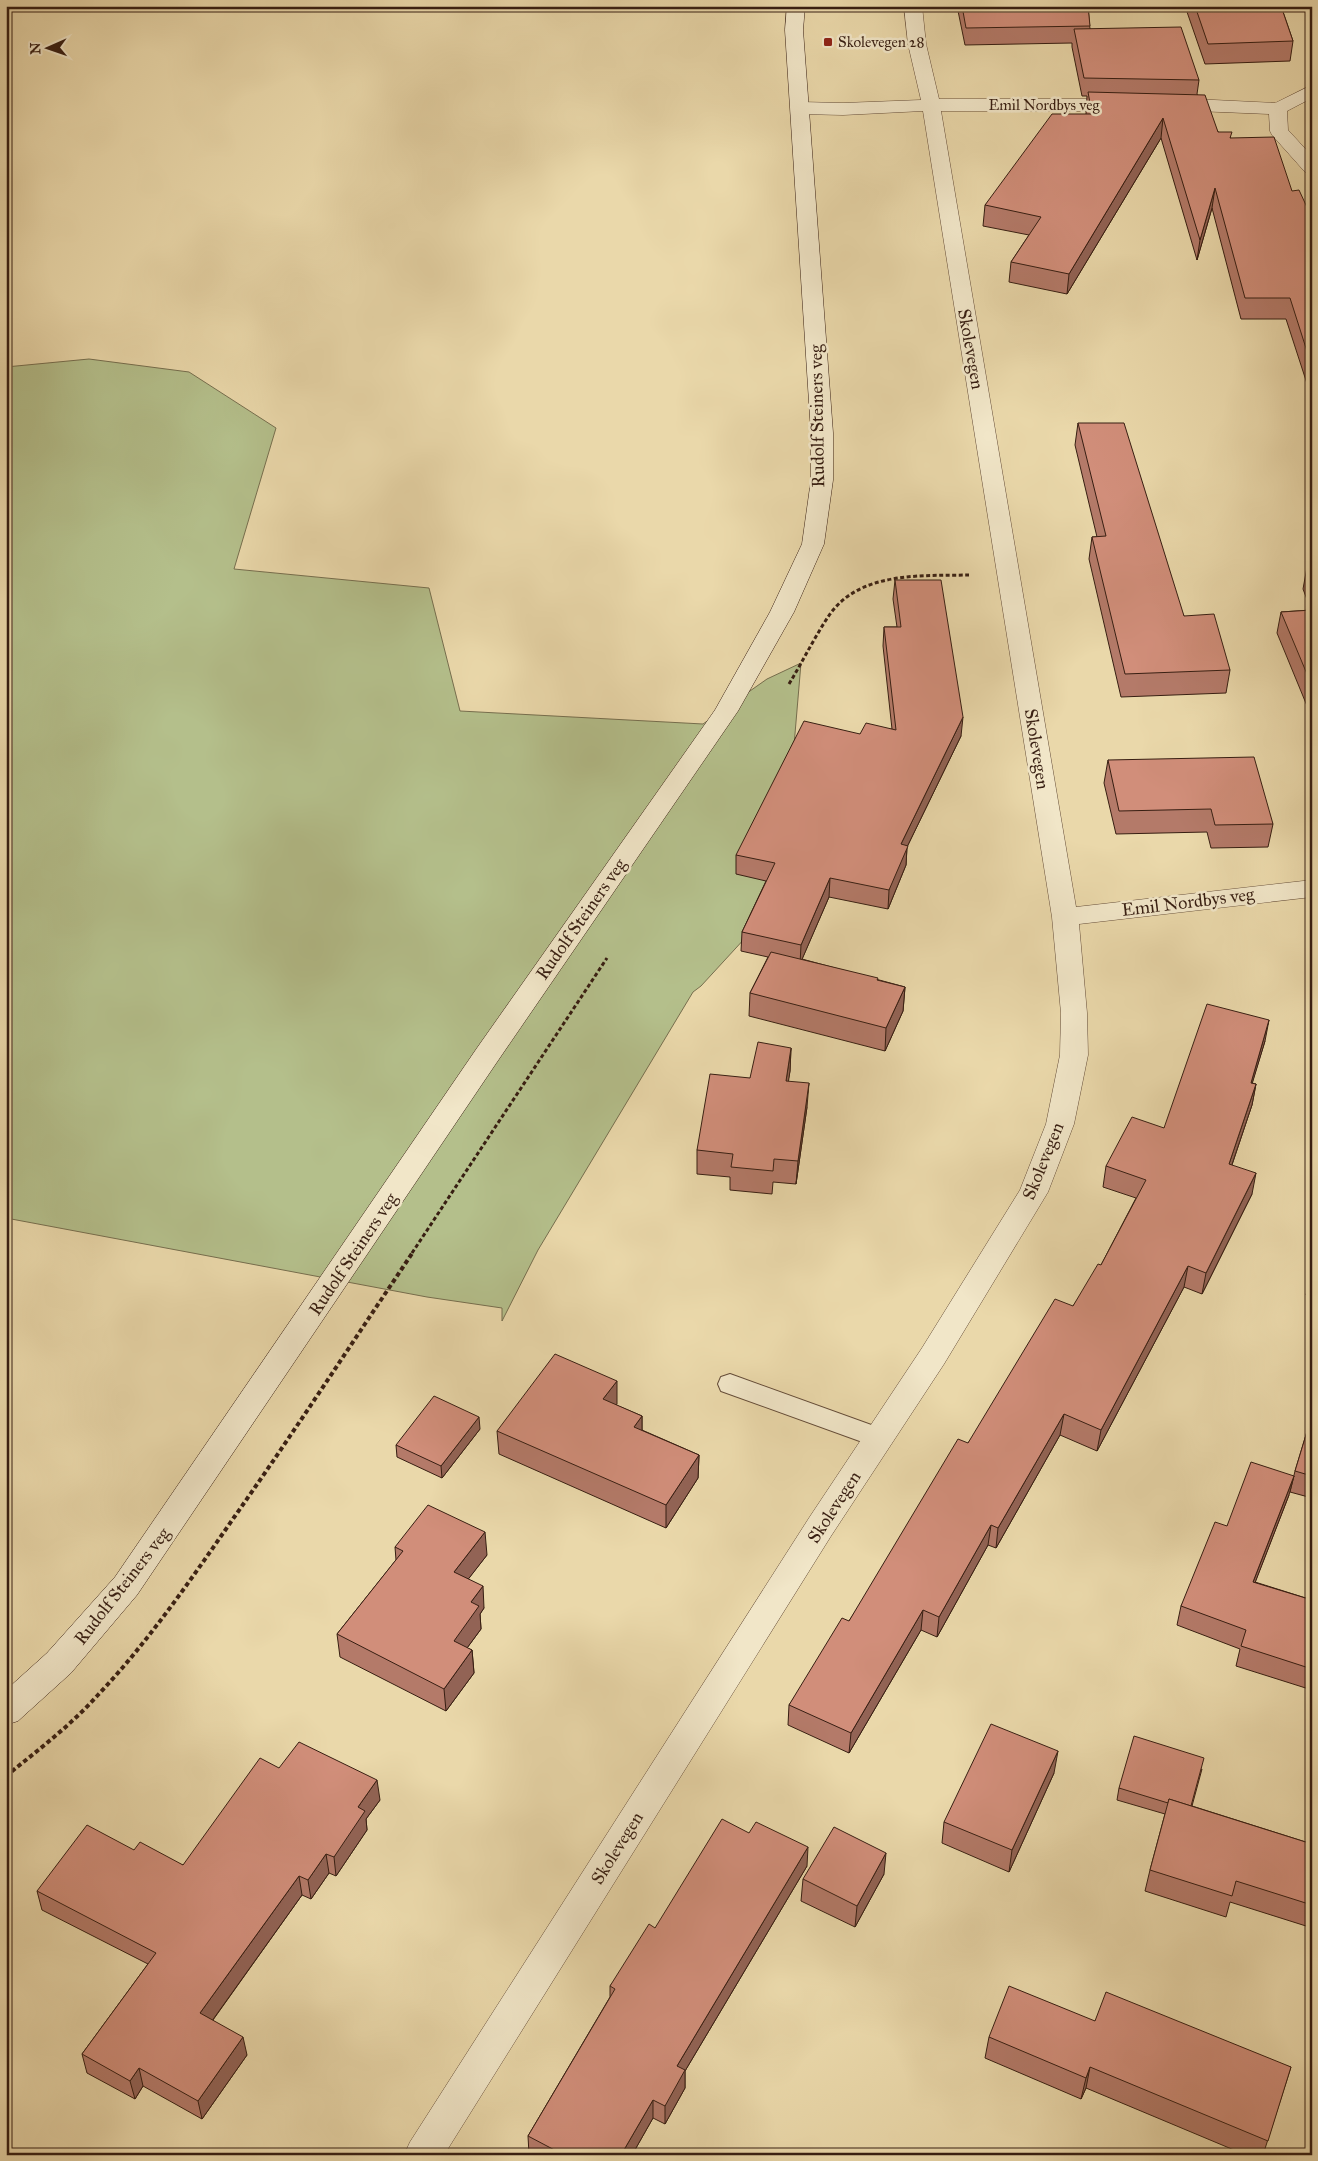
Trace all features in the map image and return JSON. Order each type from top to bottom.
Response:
[{"type":"street","name":"Rudolf Steiners veg","points":[[6,1711],[59,1663],[91,1629],[131,1579],[487,1055],[726,711],[782,612],[813,544],[822,480],[822,432],[794,30],[796,6]]},
{"type":"street","name":"Skolevegen","points":[[423,2155],[815,1535],[933,1356],[1034,1192],[1060,1124],[1074,1056],[1074,1013],[1065,917],[931,105],[917,44],[913,6]]},
{"type":"street","points":[[1312,90],[1278,110],[1278,131],[1312,168]]},
{"type":"street","name":"Emil Nordbys veg","points":[[800,108],[843,109],[931,105],[1193,104],[1278,110]]},
{"type":"street","name":"Emil Nordbys veg","points":[[1065,917],[1312,888]]},
{"type":"lane","points":[[730,1384],[879,1438]]},
{"type":"path","points":[[786,690],[831,612],[839,603],[864,587],[899,577],[1008,575]]},
{"type":"path","points":[[6,1776],[60,1732],[96,1698],[133,1657],[174,1604],[290,1437],[609,954]]},
{"type":"green space","points":[[89,359],[189,372],[276,428],[234,569],[429,588],[460,711],[703,724],[767,679],[801,663],[781,899],[701,986],[693,992],[538,1250],[502,1321],[502,1308],[427,1297],[6,1218],[6,367]]},
{"type":"building","points":[[962,6],[1088,6],[1090,26],[966,28]]},
{"type":"building","points":[[1195,6],[1281,6],[1293,41],[1208,44]]},
{"type":"building","points":[[1181,27],[1199,80],[1084,78],[1074,29]]},
{"type":"building","points":[[1088,92],[1205,95],[1218,132],[1232,132],[1230,138],[1274,137],[1292,191],[1299,190],[1312,218],[1312,367],[1290,298],[1245,298],[1215,188],[1200,240],[1163,118],[1069,274],[1011,262],[1041,217],[985,205],[1052,114],[1092,114]]},
{"type":"building","points":[[1078,423],[1124,423],[1184,616],[1214,614],[1230,670],[1125,674],[1092,537],[1106,536]]},
{"type":"building","points":[[1307,567],[1312,567],[1312,581]]},
{"type":"building","points":[[895,580],[941,580],[963,717],[901,844],[908,846],[889,890],[830,878],[801,945],[742,932],[775,863],[736,855],[804,721],[860,734],[866,723],[896,730],[884,627],[901,627]]},
{"type":"building","points":[[1312,610],[1312,686],[1281,612]]},
{"type":"building","points":[[1254,757],[1273,824],[1215,825],[1211,809],[1119,811],[1108,760]]},
{"type":"building","points":[[771,952],[878,978],[877,980],[905,987],[886,1028],[750,993]]},
{"type":"building","points":[[1207,1004],[1269,1020],[1251,1083],[1256,1084],[1229,1164],[1256,1173],[1206,1273],[1188,1266],[1101,1430],[1064,1414],[998,1528],[991,1525],[939,1617],[923,1610],[851,1733],[789,1705],[842,1618],[849,1621],[958,1439],[968,1443],[1055,1299],[1073,1306],[1098,1264],[1101,1265],[1146,1180],[1106,1166],[1132,1117],[1164,1128]]},
{"type":"building","points":[[758,1042],[791,1048],[786,1081],[809,1083],[798,1161],[774,1159],[773,1171],[731,1167],[733,1154],[697,1150],[710,1074],[750,1078]]},
{"type":"building","points":[[555,1354],[617,1381],[603,1399],[642,1416],[634,1427],[699,1455],[666,1505],[497,1431]]},
{"type":"building","points":[[434,1396],[479,1417],[441,1466],[396,1445]]},
{"type":"building","points":[[1312,1415],[1312,1476],[1295,1471]]},
{"type":"building","points":[[1251,1462],[1294,1476],[1253,1582],[1312,1600],[1312,1669],[1241,1646],[1246,1630],[1181,1606],[1215,1522],[1227,1526]]},
{"type":"building","points":[[428,1505],[485,1532],[454,1572],[483,1586],[471,1602],[479,1606],[454,1641],[472,1650],[444,1689],[337,1634],[403,1551],[395,1547]]},
{"type":"building","points":[[991,1724],[1058,1751],[1012,1850],[944,1822]]},
{"type":"building","points":[[1134,1736],[1204,1758],[1191,1806],[1169,1799],[1168,1803],[1119,1788]]},
{"type":"building","points":[[299,1742],[377,1780],[358,1807],[365,1811],[334,1857],[326,1854],[308,1880],[299,1876],[200,2013],[243,2037],[198,2101],[139,2068],[130,2081],[82,2054],[156,1953],[37,1891],[87,1825],[134,1850],[140,1842],[183,1865],[260,1758],[279,1768]]},
{"type":"building","points":[[1169,1799],[1312,1844],[1312,1905],[1236,1881],[1232,1896],[1150,1870]]},
{"type":"building","points":[[722,1819],[749,1833],[756,1822],[808,1847],[677,2066],[685,2070],[665,2106],[653,2100],[621,2155],[564,2155],[528,2136],[615,1989],[610,1986],[649,1924],[655,1928]]},
{"type":"building","points":[[834,1827],[886,1853],[857,1906],[803,1879]]},
{"type":"building","points":[[1009,1986],[1095,2021],[1106,1992],[1291,2067],[1268,2141],[1090,2067],[1086,2078],[989,2037]]},
{"type":"place","name":"Skolevegen 28","points":[[828,42]]}]
